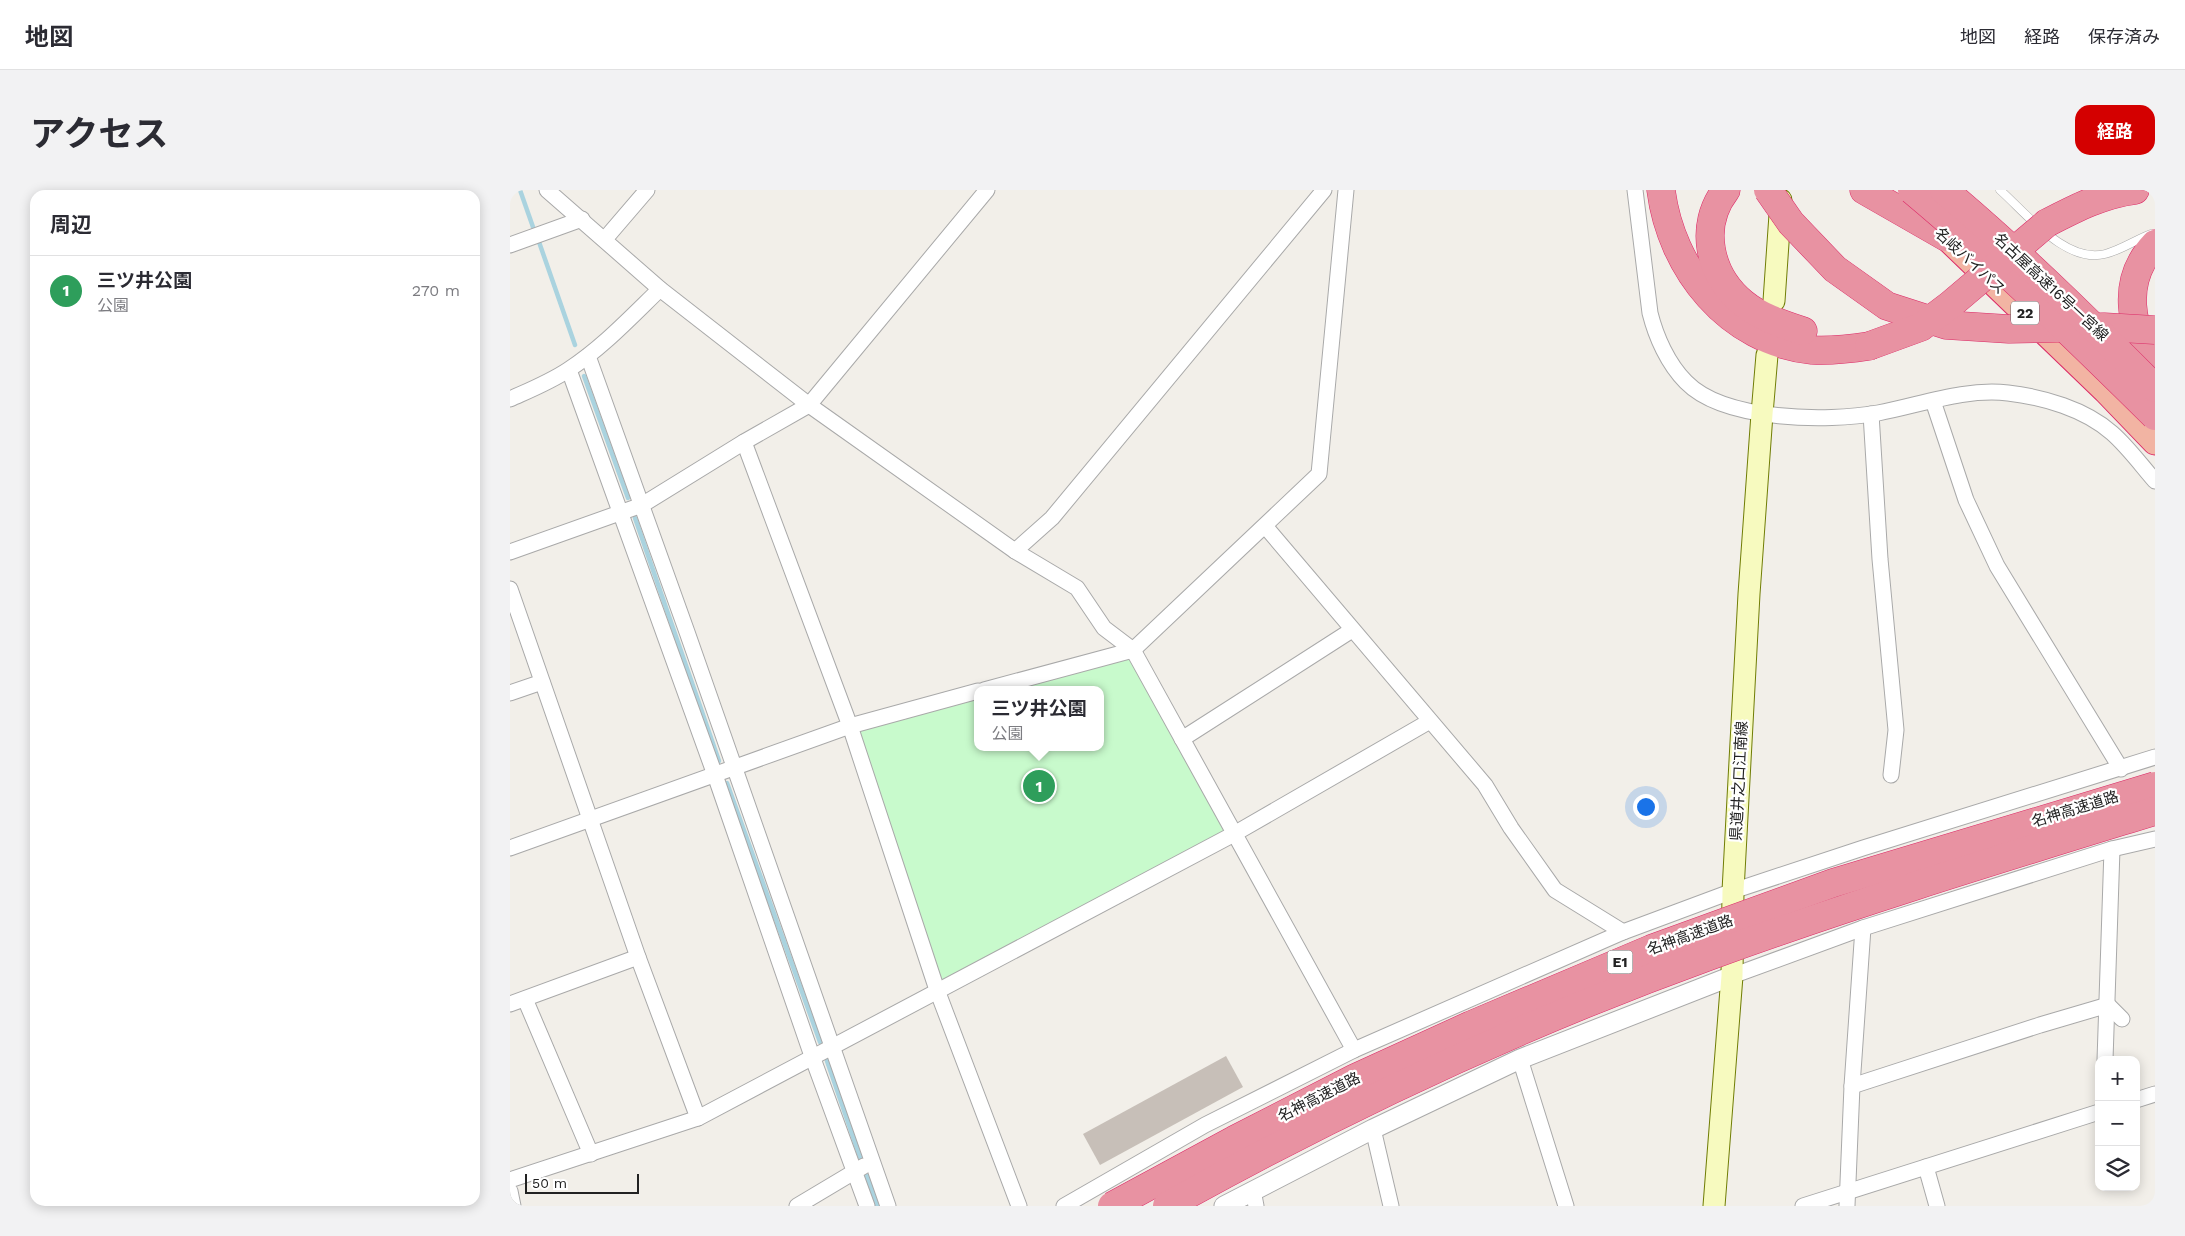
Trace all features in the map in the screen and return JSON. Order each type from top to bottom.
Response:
[{"type":"highway","points":[[1661,190],[1675,244],[1694,279],[1710,298],[1734,320],[1756,334],[1780,343],[1811,350],[1841,350],[1869,337],[1937,294],[2041,217],[2073,190]]},
{"type":"highway","points":[[1726,190],[1711,217],[1710,242],[1716,267],[1726,284],[1744,303],[1775,322],[1805,332],[1869,337]]},
{"type":"highway","points":[[1768,190],[1791,223],[1835,269],[1887,306],[1946,325],[2009,329],[2104,327],[2155,330]]},
{"type":"highway","points":[[1864,190],[1946,237]]},
{"type":"highway","name":"名岐バイパス","points":[[1888,190],[1946,237],[2106,391],[2155,442]]},
{"type":"highway","name":"名古屋高速16号一宮線","points":[[1912,190],[1969,238],[2155,416]]},
{"type":"highway","name":"名古屋高速16号一宮線","points":[[1944,190],[2004,242],[2086,319],[2155,388]]},
{"type":"highway","points":[[1956,190],[2084,304],[2155,379]]},
{"type":"highway","points":[[2041,217],[2118,192],[2135,190]]},
{"type":"highway","points":[[2155,244],[2139,263],[2132,286],[2132,310],[2136,330],[2155,368]]},
{"type":"highway","points":[[2132,310],[2141,326],[2155,343]]},
{"type":"highway","name":"名神高速道路","points":[[1112,1206],[1234,1140],[1355,1078],[1470,1025],[1651,949],[1833,883],[2155,786]]},
{"type":"highway","name":"名神高速道路","points":[[1167,1206],[1246,1162],[1366,1102],[1485,1047],[1599,999],[1711,956],[1964,869],[2155,811]]},
{"type":"main road","points":[[1774,301],[1782,190]]},
{"type":"main road","name":"県道井之口江南線","points":[[1714,1206],[1732,976],[1733,891],[1762,414],[1768,355]]},
{"type":"street","points":[[547,190],[660,289],[809,405],[1015,551],[1077,588],[1104,628],[1134,650],[1354,1050]]},
{"type":"street","points":[[605,239],[647,190]]},
{"type":"street","points":[[510,552],[621,514],[642,504],[809,405],[987,190]]},
{"type":"street","points":[[1015,551],[1052,518],[1324,190]]},
{"type":"street","points":[[999,686],[1134,650],[1319,474],[1346,190]]},
{"type":"street","points":[[1635,190],[1650,313],[1654,328],[1666,355],[1686,382],[1706,397],[1740,409],[1762,414],[1840,418],[1871,414],[1982,392],[2008,393],[2046,400],[2081,413],[2112,432],[2155,481]]},
{"type":"street","points":[[510,244],[582,219]]},
{"type":"street","points":[[510,400],[553,380],[588,356],[660,289]]},
{"type":"street","points":[[588,356],[642,504],[888,1206]]},
{"type":"street","points":[[569,370],[715,775],[812,1056],[867,1206]]},
{"type":"street","points":[[1933,401],[1966,500],[1997,566],[2121,768]]},
{"type":"street","points":[[1871,414],[1880,560],[1896,730],[1891,775]]},
{"type":"street","points":[[744,442],[850,726],[937,990],[1019,1206]]},
{"type":"street","points":[[1264,526],[1485,784],[1511,828],[1556,890],[1622,932]]},
{"type":"street","points":[[510,589],[638,957],[698,1118]]},
{"type":"street","points":[[1182,739],[1352,630]]},
{"type":"street","points":[[510,693],[542,682]]},
{"type":"street","points":[[510,848],[850,726],[974,692]]},
{"type":"street","points":[[510,1180],[698,1118],[832,1045],[1234,834],[1430,721]]},
{"type":"street","points":[[1064,1206],[1205,1125],[1354,1050],[1622,932],[1733,891],[1863,848],[2155,757]]},
{"type":"street","points":[[1224,1206],[1254,1198],[1373,1129],[1520,1059],[1732,976],[1863,928],[2112,849],[2155,839]]},
{"type":"street","points":[[2105,1056],[2112,849]]},
{"type":"street","points":[[1847,1199],[1852,1086],[1863,928]]},
{"type":"street","points":[[510,1004],[638,957]]},
{"type":"street","points":[[525,999],[592,1154]]},
{"type":"street","points":[[2108,1005],[2122,1019]]},
{"type":"street","points":[[1852,1086],[2108,1005]]},
{"type":"street","points":[[1520,1059],[1566,1206]]},
{"type":"street","points":[[2140,1099],[2155,1094]]},
{"type":"street","points":[[1803,1206],[1847,1199],[1926,1167],[2095,1113]]},
{"type":"street","points":[[1373,1129],[1391,1206]]},
{"type":"street","points":[[797,1206],[872,1162]]},
{"type":"street","points":[[1926,1167],[1937,1206]]},
{"type":"street","points":[[510,1191],[513,1206]]},
{"type":"lane","points":[[2000,190],[2060,245],[2080,255],[2091,256],[2114,252],[2155,232]]},
{"type":"green space","points":[[1133,650],[1234,834],[937,990],[850,726],[974,692],[974,751],[1104,751],[1104,686],[999,686]]},
{"type":"building","points":[[1226,1056],[1243,1087],[1100,1165],[1083,1134]]},
{"type":"waterway","points":[[520,190],[533,227]]},
{"type":"waterway","points":[[539,242],[575,345]]},
{"type":"waterway","points":[[584,376],[628,498]]},
{"type":"waterway","points":[[635,518],[719,761]]},
{"type":"waterway","points":[[727,783],[820,1042]]},
{"type":"waterway","points":[[827,1061],[860,1157]]},
{"type":"waterway","points":[[867,1176],[877,1206]]},
{"type":"place","name":"三ツ井公園","points":[[1039,786]]}]
